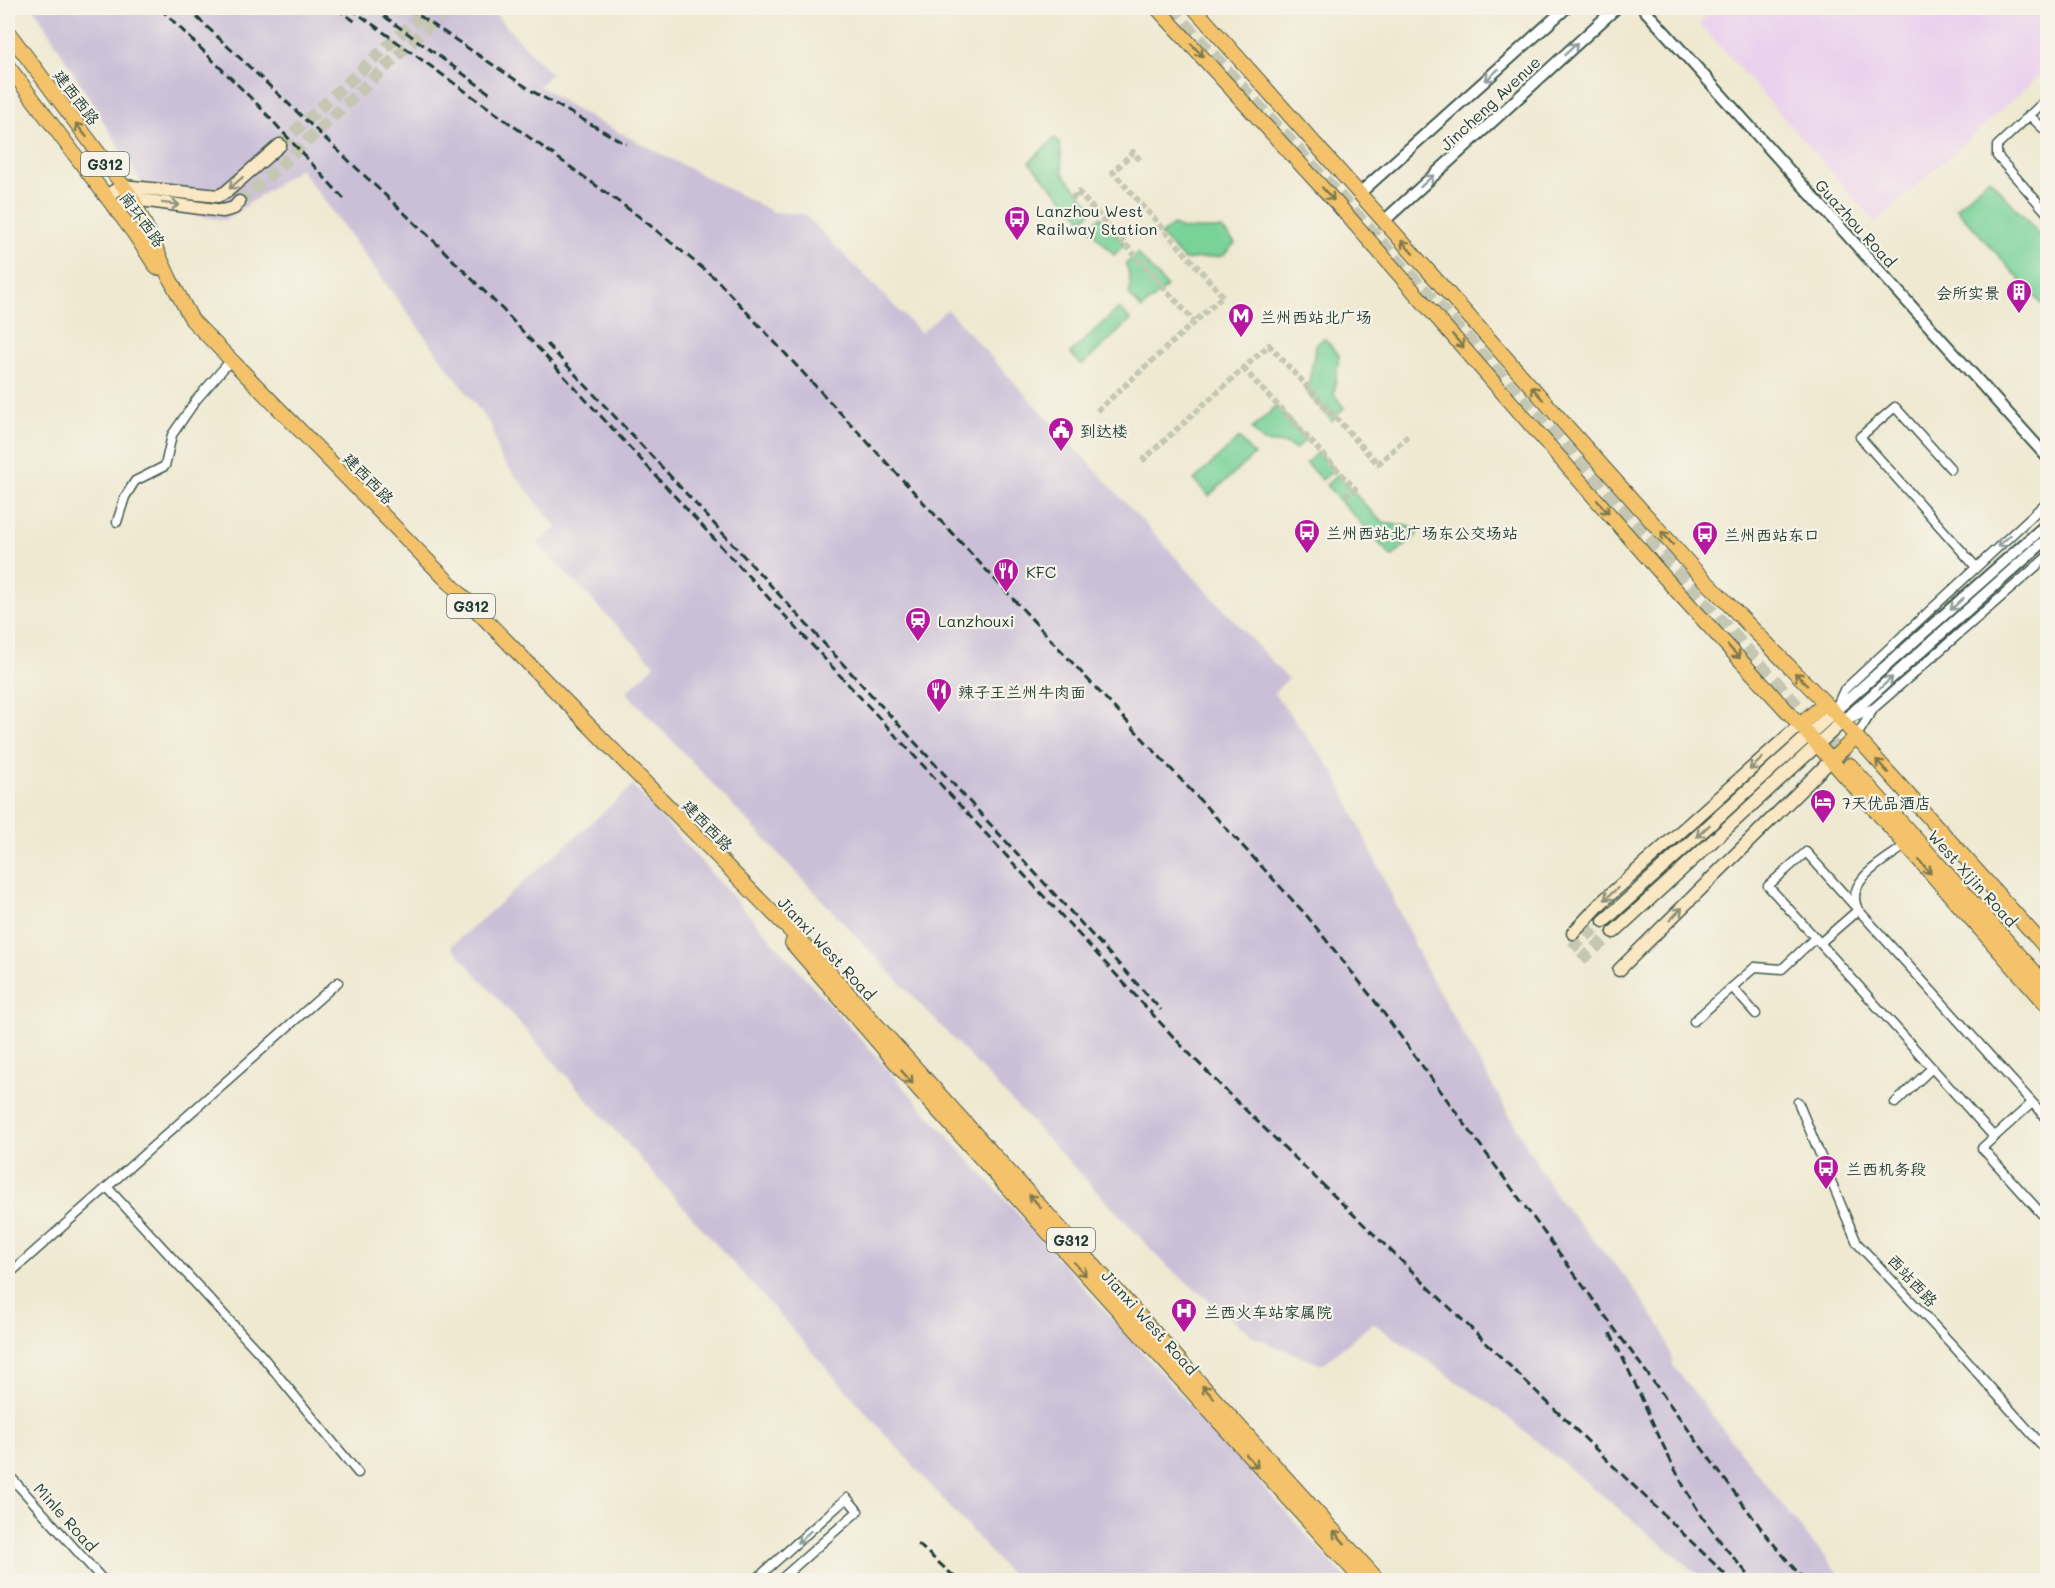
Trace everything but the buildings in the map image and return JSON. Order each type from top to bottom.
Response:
[{"type":"main road","points":[[1157,8],[1339,206],[2048,1006]]},
{"type":"main road","points":[[1194,8],[1694,569],[1833,712],[2048,950]]},
{"type":"main road","name":"建西西路","points":[[8,32],[133,199],[192,320],[762,903]]},
{"type":"main road","name":"南环西路","points":[[8,66],[114,208],[184,307]]},
{"type":"main road","points":[[105,196],[123,186],[218,196],[226,192],[280,145]]},
{"type":"main road","points":[[114,208],[133,199],[223,211],[234,208],[239,202]]},
{"type":"main road","points":[[1604,921],[1833,712]]},
{"type":"main road","points":[[1573,933],[1604,900],[1833,712]]},
{"type":"main road","points":[[1614,933],[1808,734]]},
{"type":"main road","points":[[1619,970],[1856,737]]},
{"type":"main road","name":"West Xijin Road","points":[[2048,975],[1853,762],[2048,987]]},
{"type":"main road","name":"Jianxi West Road","points":[[762,903],[804,958],[914,1084],[1362,1581]]},
{"type":"main road","name":"Jianxi West Road","points":[[762,903],[810,951],[1378,1581]]},
{"type":"street","name":"Jincheng Avenue","points":[[1360,193],[1566,8]]},
{"type":"street","name":"Jincheng Avenue","points":[[1384,221],[1616,8]]},
{"type":"street","name":"Guazhou Road","points":[[1643,8],[2048,458]]},
{"type":"street","points":[[2048,98],[1997,146],[1997,156],[2048,214]]},
{"type":"street","points":[[2029,115],[2048,133]]},
{"type":"street","points":[[117,522],[125,497],[135,481],[165,466],[172,435],[196,400],[231,360]]},
{"type":"street","points":[[1951,469],[1895,407],[1860,437],[1976,567]]},
{"type":"street","points":[[1833,712],[1844,690],[2048,501]]},
{"type":"street","points":[[1833,712],[2048,523]]},
{"type":"street","points":[[1833,712],[2048,538]]},
{"type":"street","points":[[1856,737],[1874,708],[2048,556]]},
{"type":"street","points":[[1833,712],[1874,708]]},
{"type":"street","points":[[1858,910],[1854,895],[1860,880],[1906,845]]},
{"type":"street","points":[[1994,1137],[1768,886],[1806,852],[2048,1120]]},
{"type":"street","points":[[1694,1021],[1755,967],[1782,969],[1858,910]]},
{"type":"street","points":[[8,1275],[338,982]]},
{"type":"street","points":[[1732,987],[1756,1014]]},
{"type":"street","points":[[1895,1103],[1932,1068]]},
{"type":"street","name":"西站西路","points":[[1798,1102],[1857,1243],[2048,1452]]},
{"type":"street","points":[[2032,1103],[1982,1148],[2048,1221]]},
{"type":"street","points":[[107,1187],[262,1356],[358,1473]]},
{"type":"street","name":"Minle Road","points":[[8,1474],[102,1581]]},
{"type":"street","points":[[755,1581],[847,1498],[858,1511],[780,1581]]},
{"type":"street","points":[[2043,1581],[2048,1576]]},
{"type":"shaded area","points":[[34,8],[489,8],[551,74],[539,86],[578,111],[773,212],[804,214],[921,333],[947,309],[1288,679],[1274,693],[1335,774],[1425,967],[1556,1197],[1627,1279],[1663,1330],[1674,1367],[1844,1580],[1705,1580],[1501,1412],[1373,1323],[1322,1365],[1254,1337],[1170,1269],[626,692],[655,665],[537,543],[558,528],[499,456],[492,427],[300,168],[225,220],[158,210]]},
{"type":"shaded area","points":[[1717,8],[2003,8],[2010,14],[2018,8],[2047,8],[2047,69],[1876,222],[1699,23]]},
{"type":"shaded area","points":[[633,786],[1347,1580],[1015,1580],[451,946]]},
{"type":"green space","points":[[1055,138],[1060,144],[1063,174],[1094,209],[1083,220],[1029,162]]},
{"type":"green space","points":[[1989,178],[2047,243],[2047,310],[1956,208]]},
{"type":"green space","points":[[1100,217],[1125,244],[1114,255],[1089,228]]},
{"type":"green space","points":[[1173,225],[1182,229],[1222,229],[1235,243],[1223,256],[1184,260],[1160,235]]},
{"type":"green space","points":[[1137,253],[1167,287],[1142,309],[1129,295],[1130,279],[1126,264]]},
{"type":"green space","points":[[1119,308],[1131,320],[1082,365],[1070,353]]},
{"type":"green space","points":[[1324,338],[1339,355],[1334,394],[1344,408],[1332,421],[1307,392],[1316,345]]},
{"type":"green space","points":[[1276,406],[1307,439],[1295,449],[1286,444],[1264,442],[1252,429]]},
{"type":"green space","points":[[1239,438],[1254,455],[1209,496],[1194,480]]},
{"type":"green space","points":[[1318,452],[1334,470],[1322,480],[1306,463]]},
{"type":"green space","points":[[1338,474],[1367,507],[1384,522],[1411,527],[1419,533],[1392,557],[1326,485]]},
{"type":"tunnel","points":[[280,145],[429,8]]},
{"type":"tunnel","points":[[239,202],[288,159],[448,8]]},
{"type":"tunnel","points":[[1170,8],[1850,765]]},
{"type":"tunnel","points":[[1097,411],[1223,296],[1113,172],[1133,152],[1140,160]]},
{"type":"tunnel","points":[[1072,199],[1078,192],[1194,321]]},
{"type":"tunnel","points":[[1142,461],[1269,345],[1378,464],[1406,438],[1402,434]]},
{"type":"tunnel","points":[[1243,368],[1355,489],[1346,495]]},
{"type":"tunnel","points":[[1572,948],[1604,921]]},
{"type":"tunnel","points":[[1581,960],[1614,932]]},
{"type":"railway","points":[[160,8],[258,105],[346,201]]},
{"type":"railway","points":[[187,8],[437,244],[503,310],[1180,1044],[1229,1094],[1731,1580]]},
{"type":"railway","points":[[336,8],[356,22]]},
{"type":"railway","points":[[350,8],[641,218],[716,279],[1263,868],[1307,916],[1374,1000],[1766,1535],[1804,1580]]},
{"type":"railway","points":[[373,8],[492,95]]},
{"type":"railway","points":[[408,8],[532,91],[626,144]]},
{"type":"railway","points":[[547,344],[1161,1010]]},
{"type":"railway","points":[[1610,1333],[1689,1496],[1714,1534],[1753,1580]]},
{"type":"railway","points":[[918,1544],[958,1580]]},
{"type":"place","name":"Lanzhou West Railway Station","points":[[1017,242]]},
{"type":"place","name":"会所实景","points":[[2019,315]]},
{"type":"place","name":"兰州西站北广场","points":[[1241,339]]},
{"type":"place","name":"到达楼","points":[[1061,453]]},
{"type":"place","name":"兰州西站北广场东公交场站","points":[[1307,555]]},
{"type":"place","name":"兰州西站东口","points":[[1705,557]]},
{"type":"place","name":"KFC","points":[[1006,594]]},
{"type":"place","name":"Lanzhouxi","points":[[918,643]]},
{"type":"place","name":"辣子王兰州牛肉面","points":[[939,714]]},
{"type":"place","name":"7天优品酒店","points":[[1823,825]]},
{"type":"place","name":"兰西机务段","points":[[1826,1191]]},
{"type":"place","name":"兰西火车站家属院","points":[[1184,1334]]}]
